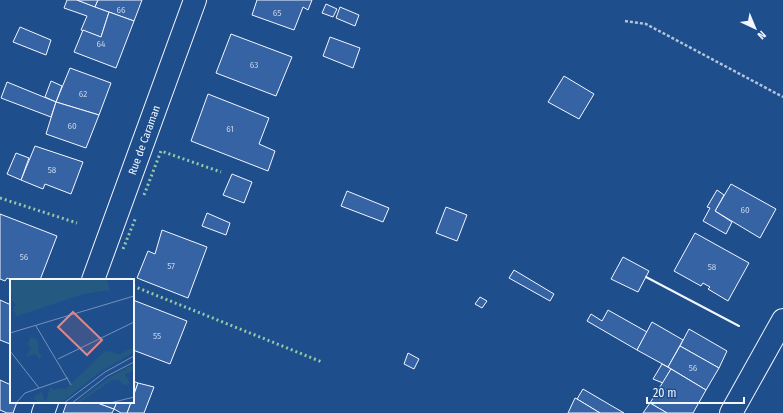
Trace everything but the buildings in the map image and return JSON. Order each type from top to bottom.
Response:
[{"type":"street","name":"Rue de Caraman","points":[[93,279],[195,0]]},
{"type":"street","points":[[731,413],[783,320]]},
{"type":"street","points":[[43,413],[47,403]]},
{"type":"path","points":[[625,21],[646,24],[783,97]]},
{"type":"hedge","points":[[144,195],[161,151],[221,172]]},
{"type":"hedge","points":[[0,198],[77,223]]},
{"type":"hedge","points":[[123,249],[136,217]]},
{"type":"hedge","points":[[134,286],[322,362]]},
{"type":"wall","points":[[646,277],[739,326]]}]
